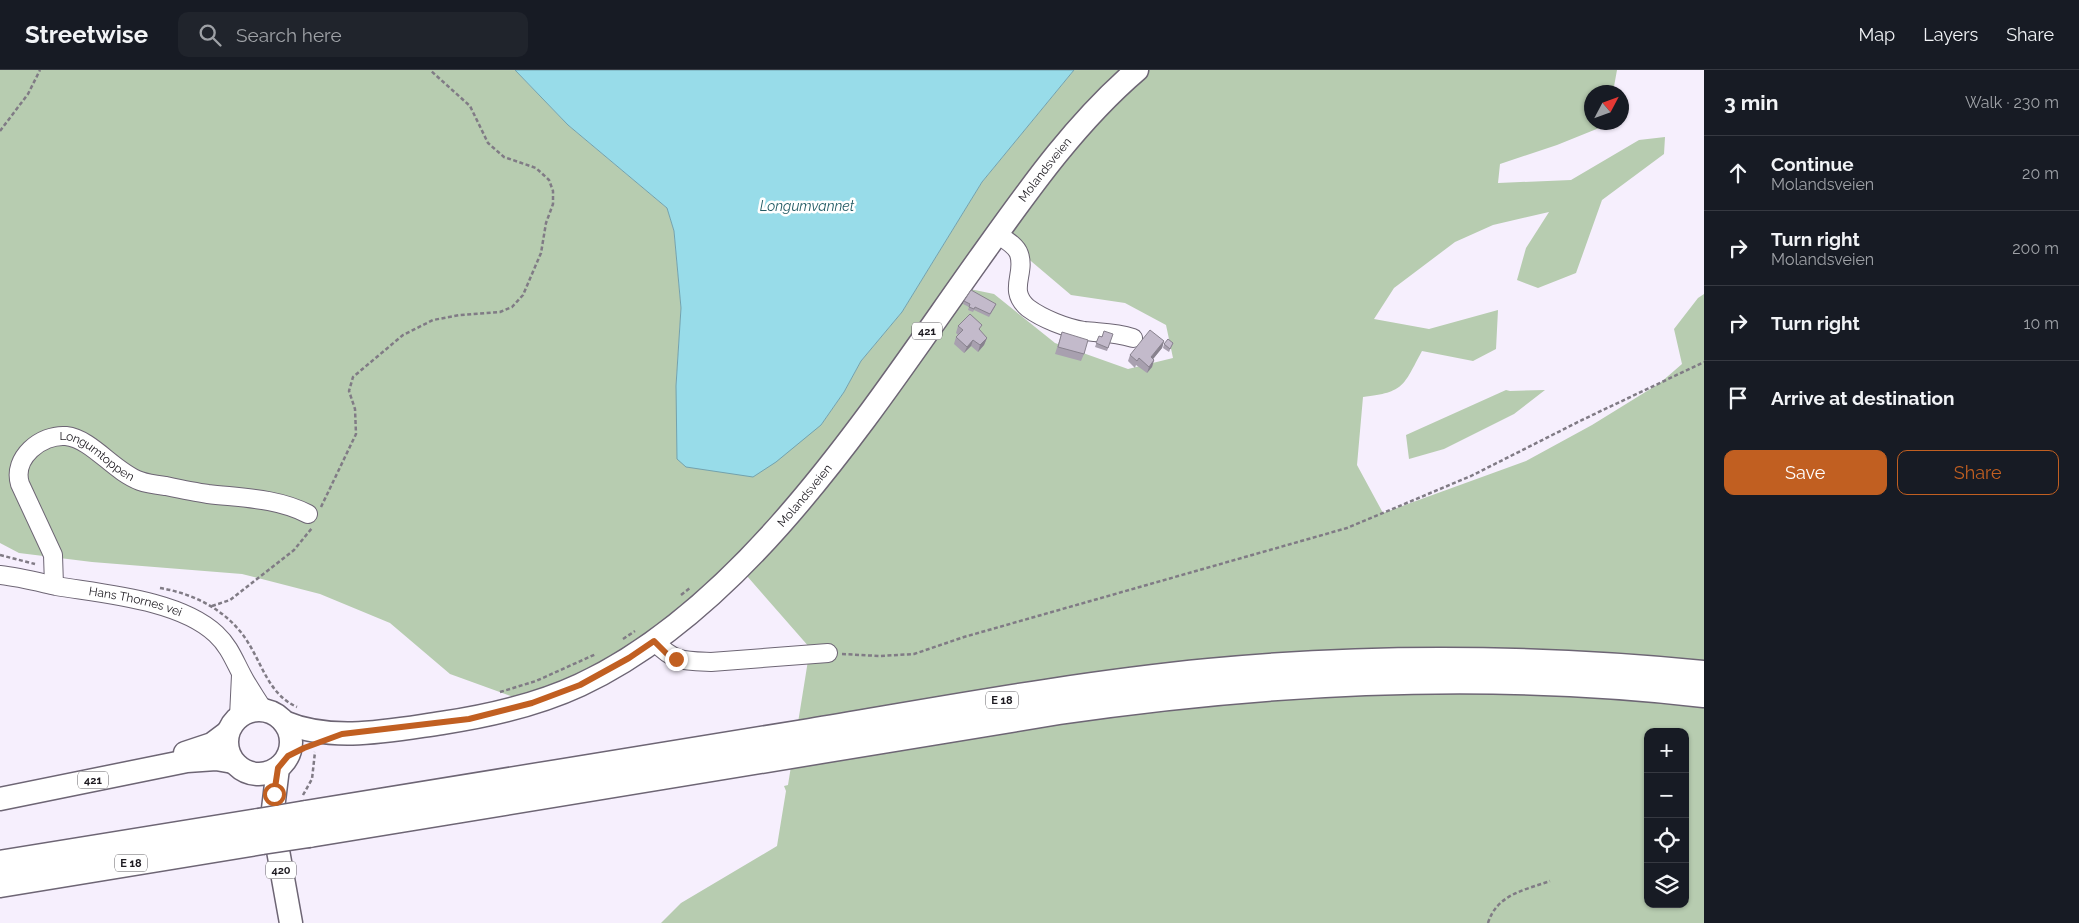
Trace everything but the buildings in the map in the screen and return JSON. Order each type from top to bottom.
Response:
[{"type":"highway","name":"E 18","points":[[308,824],[1047,693],[1208,672],[1340,663],[1469,660],[1598,665],[1704,674]]},
{"type":"highway","name":"E 18","points":[[0,864],[264,827],[308,824],[1059,711],[1224,691],[1361,682],[1479,680],[1607,685],[1704,694]]},
{"type":"highway","name":"E 18","points":[[0,884],[264,827]]},
{"type":"main road","name":"Molandsveien","points":[[283,762],[304,748],[342,734],[469,719],[532,703],[558,694],[588,681],[629,658],[647,634],[715,591],[805,495],[895,377],[997,234],[1062,148],[1109,96],[1137,70]]},
{"type":"main road","name":"421","points":[[0,790],[185,754],[212,744],[254,711],[264,711],[275,715],[284,722]]},
{"type":"main road","name":"Molandsveien","points":[[284,722],[292,726],[342,734]]},
{"type":"main road","points":[[283,762],[291,738],[284,722]]},
{"type":"main road","points":[[234,725],[228,751],[242,768]]},
{"type":"main road","name":"421","points":[[0,799],[187,762],[216,759],[264,774],[283,762]]},
{"type":"main road","name":"420","points":[[264,827],[283,762]]},
{"type":"main road","name":"420","points":[[242,768],[264,827],[291,923]]},
{"type":"street","points":[[997,234],[1014,246],[1019,254],[1017,292],[1028,308],[1066,327],[1084,331],[1115,332],[1133,338]]},
{"type":"street","name":"Longumtoppen","points":[[54,585],[53,555],[20,484],[19,475],[20,464],[30,450],[41,442],[53,437],[66,436],[82,442],[94,449],[121,471],[143,482],[206,494],[282,503],[313,516]]},
{"type":"street","name":"Hans Thornes vei","points":[[0,575],[113,596],[188,615],[206,625],[225,642],[264,711]]},
{"type":"street","points":[[647,634],[669,656],[695,662],[828,653]]},
{"type":"street","name":"Hans Thornes vei","points":[[234,725],[242,675]]},
{"type":"path","points":[[0,131],[28,94],[40,70]]},
{"type":"path","points":[[212,606],[230,600],[294,550],[311,531],[313,516],[356,434],[355,409],[349,391],[353,376],[403,335],[433,320],[460,315],[500,312],[512,307],[523,295],[541,253],[546,223],[553,204],[553,192],[549,180],[536,168],[504,157],[488,144],[470,106],[430,70]]},
{"type":"path","points":[[828,653],[879,656],[914,654],[964,636],[1347,528],[1471,476],[1582,420],[1704,362]]},
{"type":"path","points":[[677,599],[691,587]]},
{"type":"path","points":[[620,641],[647,634]]},
{"type":"path","points":[[495,694],[536,681],[598,653]]},
{"type":"path","points":[[1488,923],[1494,907],[1505,898],[1550,881]]},
{"type":"green space","points":[[0,70],[515,70],[568,125],[667,208],[674,231],[681,308],[676,386],[821,425],[844,392],[861,361],[902,312],[982,182],[1074,70],[1617,70],[1614,85],[1584,85],[1584,130],[1594,130],[1500,164],[1498,183],[1571,180],[1639,140],[1665,137],[1664,154],[1602,200],[1576,273],[1538,288],[1517,280],[1526,248],[1549,212],[1493,225],[1455,242],[1394,288],[1374,319],[1429,329],[1498,310],[1496,349],[1473,361],[1422,351],[1411,372],[1401,385],[1387,393],[1363,397],[1357,465],[1383,513],[1526,461],[1592,425],[1660,383],[1682,364],[1674,329],[1698,298],[1704,294],[1704,923],[661,923],[681,903],[777,846],[786,791],[784,786],[788,785],[810,648],[740,568],[571,687],[516,698],[450,674],[390,623],[320,594],[242,574],[92,562],[19,553],[0,543]],"holes":[[[982,237],[1012,245],[1071,295],[1125,303],[1166,325],[1173,358],[1128,369],[1055,343],[994,294],[965,288]]]},
{"type":"green space","points":[[1506,390],[1545,390],[1514,414],[1444,449],[1409,459],[1406,435]]},
{"type":"water","name":"Longumvannet","points":[[515,70],[1074,70],[982,182],[902,312],[861,361],[844,392],[821,425],[776,462],[753,477],[686,467],[677,459],[676,386],[681,308],[674,231],[667,208],[568,125]]},
{"type":"route","points":[[274,794],[278,768],[288,756],[342,734],[424,726],[469,719],[532,703],[580,685],[602,674],[654,641],[664,652],[676,659]]}]
